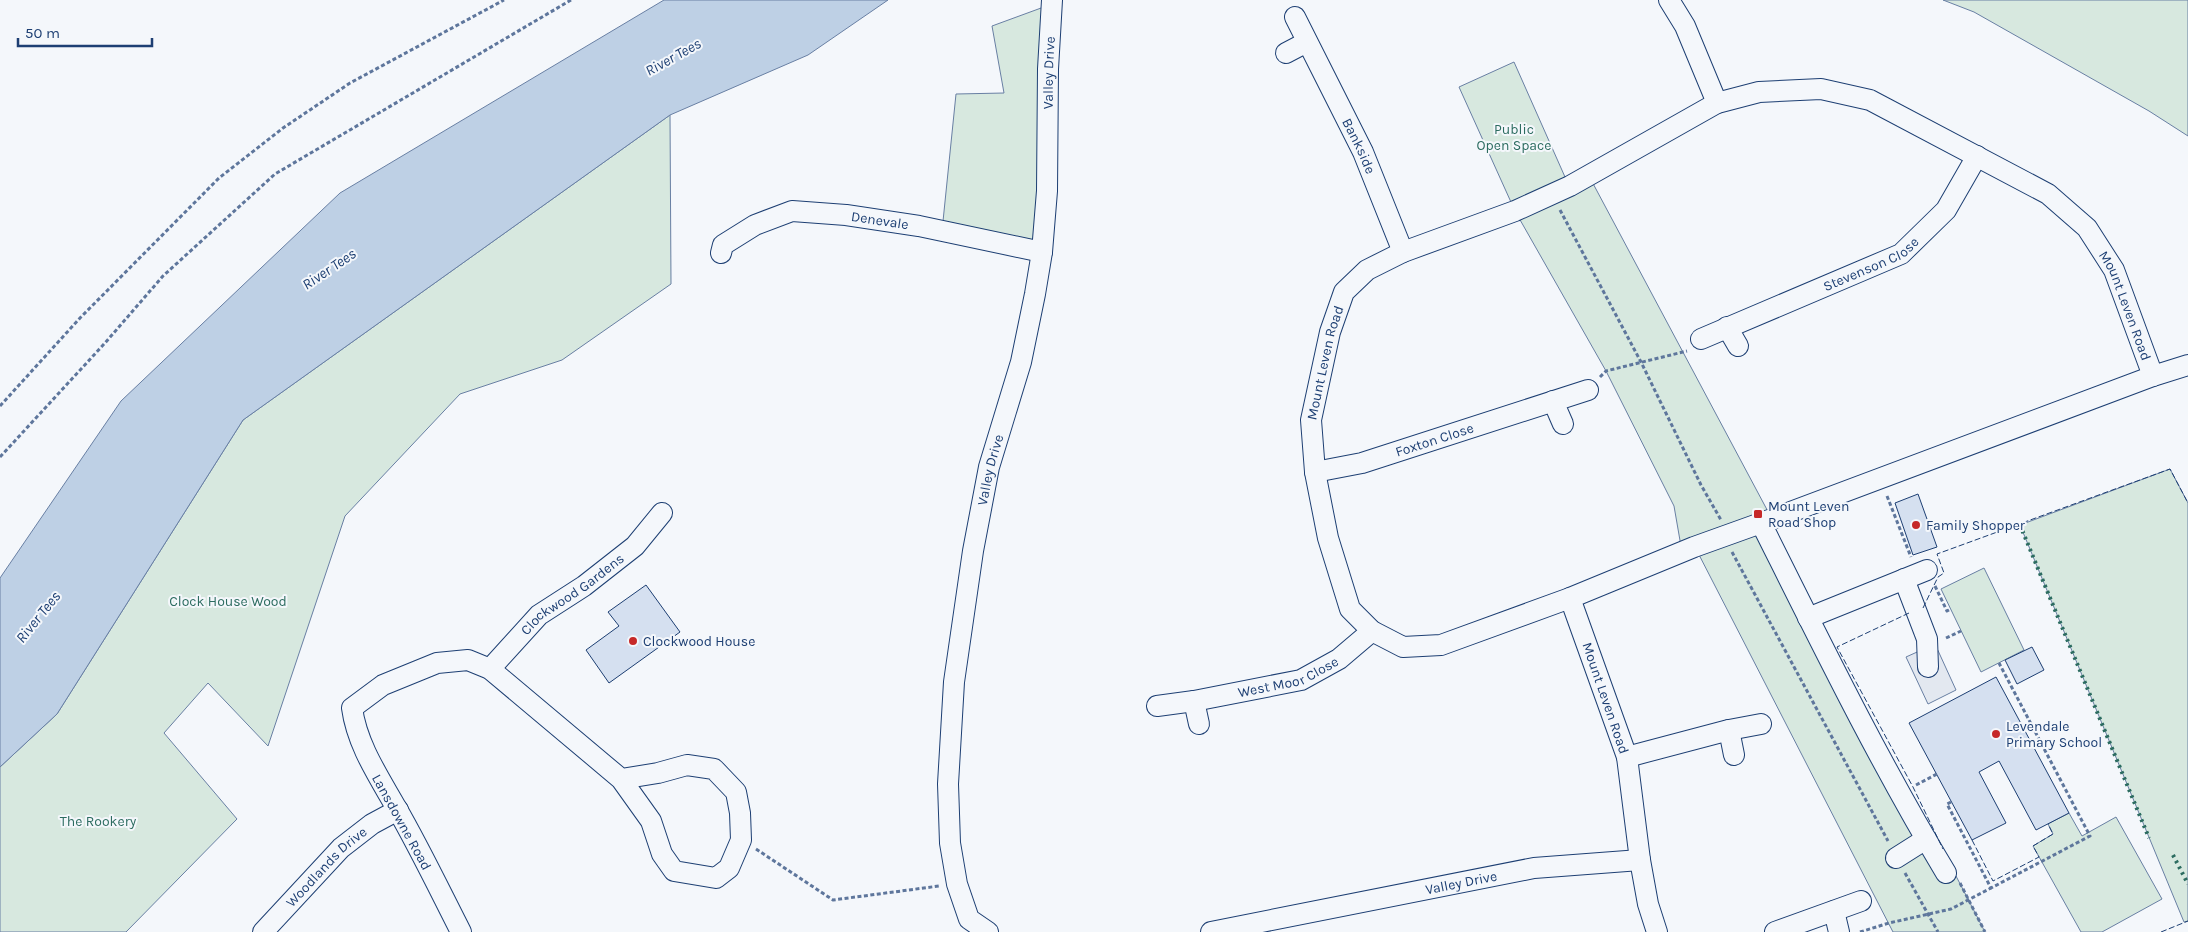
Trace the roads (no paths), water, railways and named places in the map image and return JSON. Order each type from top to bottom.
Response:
[{"type":"street","name":"Valley Drive","points":[[988,932],[962,926],[950,843],[948,784],[954,682],[973,551],[989,467],[1020,362],[1036,294],[1042,252],[1047,191],[1048,69],[1052,0]]},
{"type":"street","points":[[1668,0],[1686,26],[1717,103]]},
{"type":"street","name":"Bankside","points":[[1295,17],[1363,152],[1404,252]]},
{"type":"street","points":[[1286,53],[1307,42]]},
{"type":"street","name":"Mount Leven Road","points":[[1821,89],[1870,100],[2048,194],[2087,228],[2114,270],[2153,376],[1881,479],[1726,534],[1570,598],[1441,645],[1403,647],[1372,631],[1350,609],[1328,538],[1315,472],[1311,420],[1330,332],[1344,292],[1367,270],[1404,252],[1515,211],[1552,194],[1589,176],[1717,103],[1759,92],[1821,89]]},
{"type":"street","name":"Stevenson Close","points":[[1701,339],[1902,254],[1946,210],[1977,156]]},
{"type":"street","name":"Denevale","points":[[725,253],[755,225],[792,211],[846,215],[919,226],[1042,252]]},
{"type":"street","points":[[1727,327],[1738,346]]},
{"type":"street","points":[[2153,376],[2188,365]]},
{"type":"street","name":"Foxton Close","points":[[1315,472],[1362,464],[1588,390]]},
{"type":"street","points":[[1553,401],[1564,424]]},
{"type":"street","name":"Clockwood Gardens","points":[[490,669],[539,615],[584,586],[635,546],[653,514]]},
{"type":"street","points":[[1761,523],[1808,618],[1900,792],[1946,873]]},
{"type":"street","points":[[1808,618],[1916,574],[1926,638],[1928,667]]},
{"type":"street","name":"Mount Leven Road","points":[[1570,598],[1627,757],[1640,860]]},
{"type":"street","name":"West Moor Close","points":[[1157,706],[1194,701],[1301,680],[1339,659],[1372,631]]},
{"type":"street","name":"Lansdowne Road","points":[[461,932],[398,810],[375,773],[354,724],[352,708],[383,685],[437,663],[468,660],[490,669]]},
{"type":"street","points":[[490,669],[621,779],[651,821],[662,854],[674,871],[716,878],[729,868],[740,840],[740,813],[736,792],[714,769],[687,765],[658,773],[621,779]]},
{"type":"street","points":[[1194,701],[1199,724]]},
{"type":"street","points":[[1627,757],[1729,730],[1761,724]]},
{"type":"street","points":[[1729,730],[1734,755]]},
{"type":"street","name":"Woodlands Drive","points":[[263,932],[341,848],[372,824],[398,810]]},
{"type":"street","points":[[1896,858],[1926,839]]},
{"type":"street","name":"Valley Drive","points":[[1211,932],[1534,868],[1640,860]]},
{"type":"street","points":[[1640,860],[1648,904],[1657,932]]},
{"type":"street","points":[[1775,932],[1861,901]]},
{"type":"street","points":[[1834,911],[1839,932]]},
{"type":"water","name":"River Tees","points":[[664,0],[888,0],[808,55],[670,115],[243,420],[57,714],[0,767],[0,578],[121,401],[340,193]]},
{"type":"place","name":"Mount Leven Road Shop","points":[[1758,514]]},
{"type":"place","name":"Family Shopper","points":[[1916,525]]},
{"type":"place","name":"Clockwood House","points":[[633,641]]},
{"type":"place","name":"Levendale Primary School","points":[[1996,734]]},
{"type":"park label","name":"Public Open Space","points":[[1514,138]]},
{"type":"park label","name":"Clock House Wood","points":[[228,601]]},
{"type":"park label","name":"The Rookery","points":[[98,821]]}]
